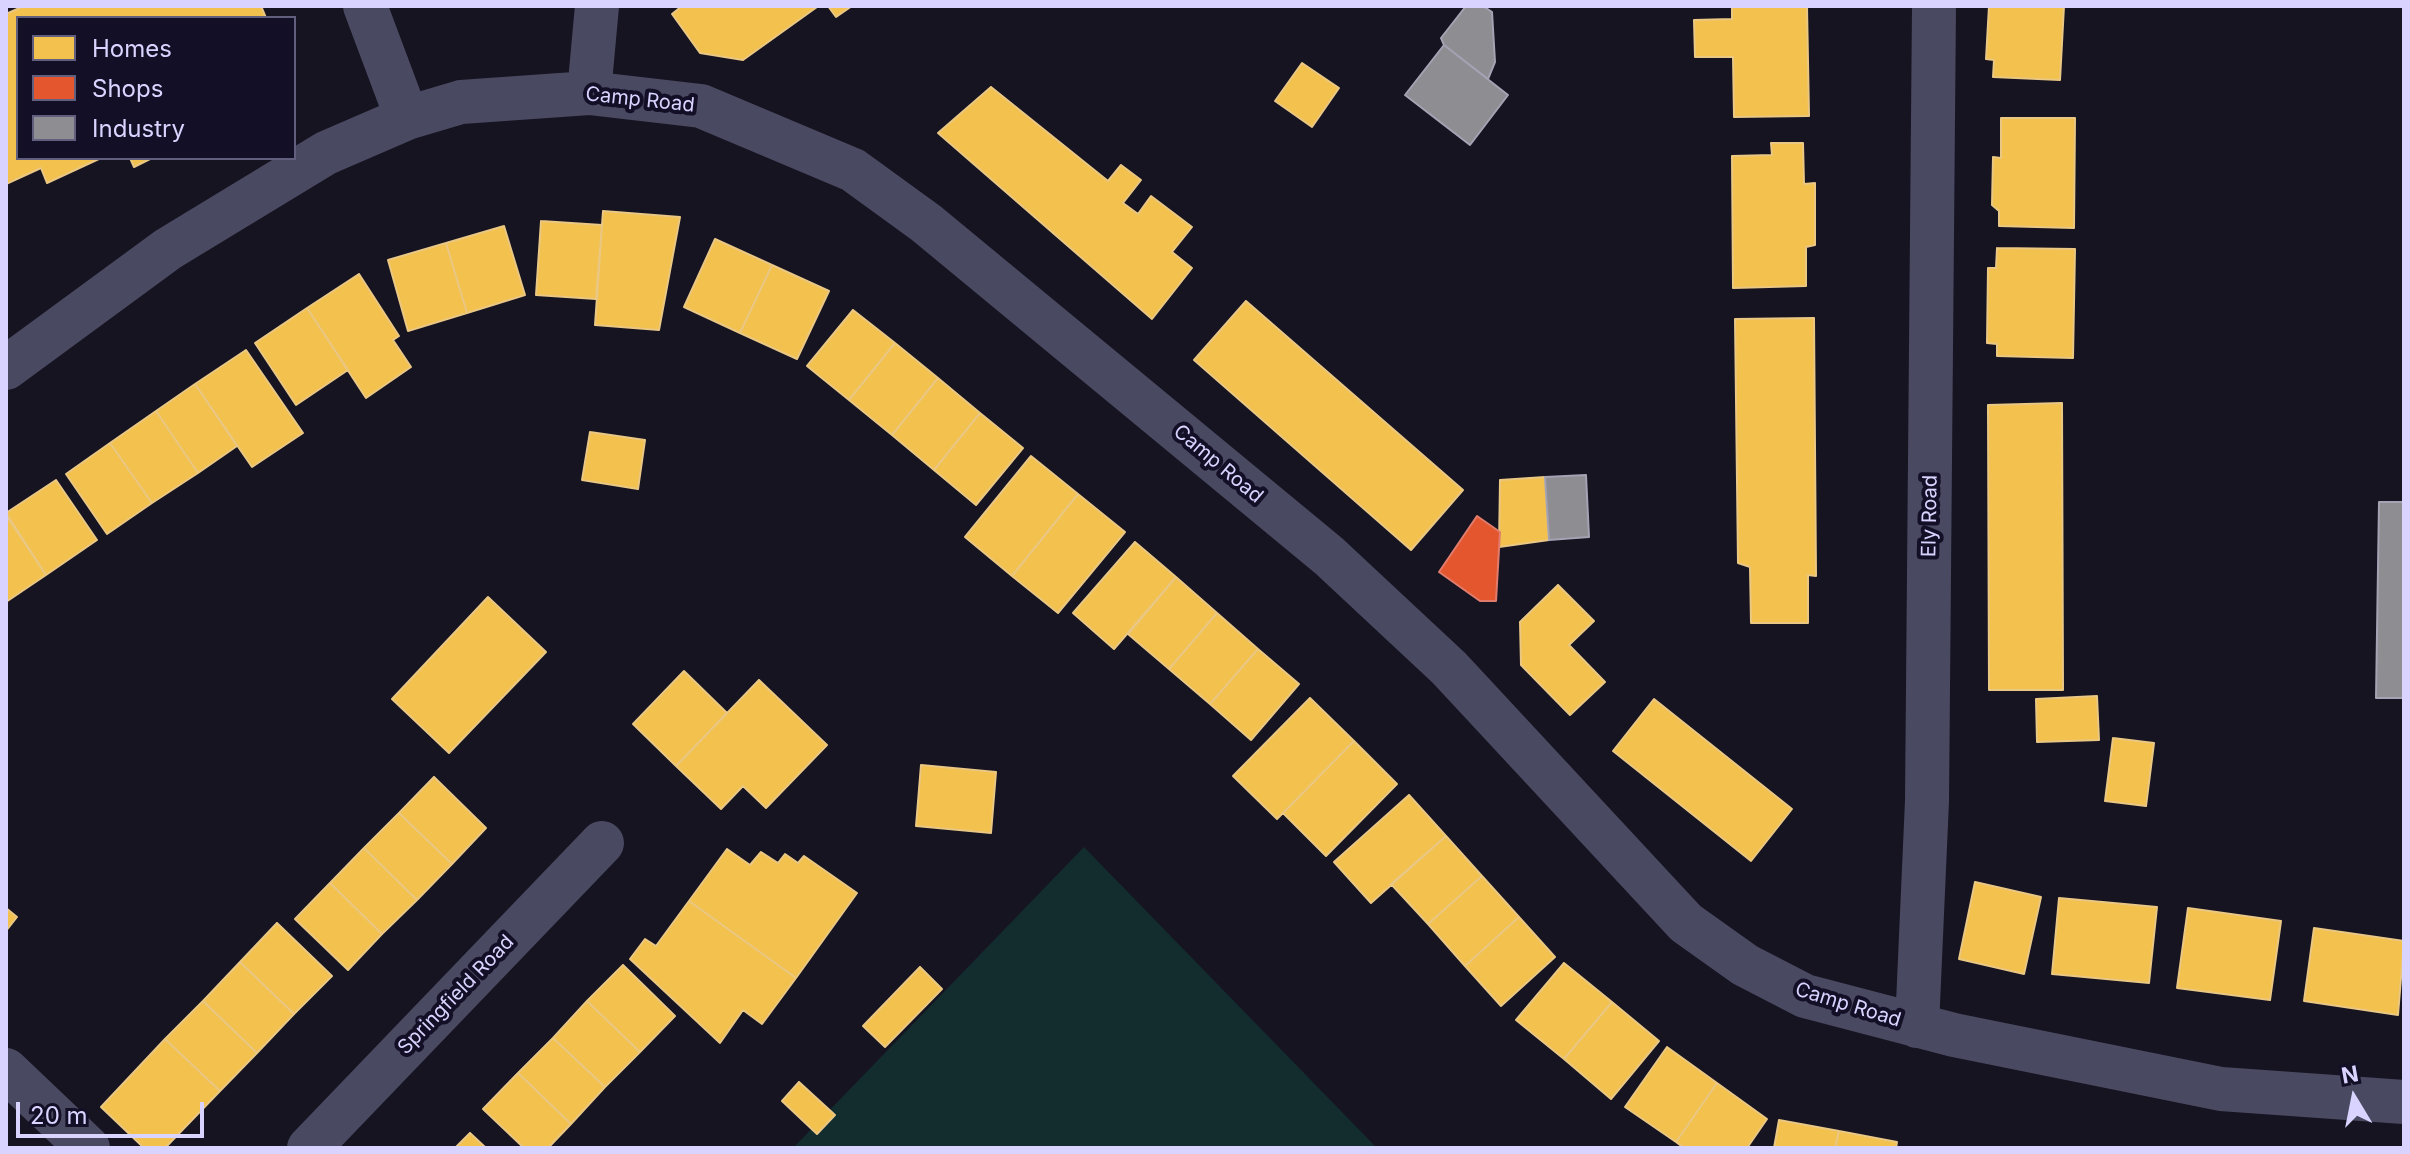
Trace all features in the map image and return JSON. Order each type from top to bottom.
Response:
[{"type":"street","points":[[365,6],[407,118]]},
{"type":"street","points":[[589,93],[597,6]]},
{"type":"street","name":"Ely Road","points":[[1917,1026],[1927,801],[1934,6]]},
{"type":"street","name":"Camp Road","points":[[6,368],[168,249],[326,153],[407,118],[461,102],[589,93],[701,106],[853,170],[926,223],[1329,556],[1449,668],[1686,923],[1745,965],[1805,996],[1917,1026],[2221,1089],[2404,1102]]},
{"type":"street","name":"Springfield Road","points":[[309,1148],[602,843]]},
{"type":"street","points":[[6,1070],[88,1148]]},
{"type":"green space","points":[[1084,847],[1377,1148],[793,1148]]},
{"type":"building: Homes","points":[[24,6],[261,6],[265,16],[16,16],[16,160],[97,160],[47,183],[41,168],[6,184],[6,14]]},
{"type":"building: Homes","points":[[682,6],[817,7],[743,60],[700,53],[672,14]]},
{"type":"building: Homes","points":[[828,6],[852,6],[836,17]]},
{"type":"building: Homes","points":[[1732,6],[1807,6],[1809,116],[1734,117],[1733,57],[1695,57],[1694,20],[1732,19]]},
{"type":"building: Homes","points":[[1989,6],[2064,6],[2060,80],[1993,77],[1994,60],[1986,59]]},
{"type":"building: Homes","points":[[1302,63],[1339,88],[1312,127],[1275,101]]},
{"type":"building: Homes","points":[[991,87],[1108,181],[1121,165],[1141,180],[1123,203],[1138,214],[1151,196],[1192,227],[1172,252],[1192,268],[1152,319],[938,133]]},
{"type":"building: Homes","points":[[2001,118],[2075,118],[2074,228],[1999,226],[1999,211],[1992,205],[1993,157],[2001,158]]},
{"type":"building: Homes","points":[[1771,143],[1803,143],[1804,184],[1815,183],[1815,245],[1806,247],[1806,286],[1733,288],[1732,156],[1772,155]]},
{"type":"building: Homes","points":[[131,160],[148,160],[134,167]]},
{"type":"building: Homes","points":[[603,211],[680,217],[659,330],[595,325]]},
{"type":"building: Homes","points":[[541,221],[602,225],[596,299],[536,295]]},
{"type":"building: Homes","points":[[504,226],[525,295],[467,313],[446,243]]},
{"type":"building: Homes","points":[[715,239],[772,265],[740,333],[684,307]]},
{"type":"building: Homes","points":[[446,243],[467,313],[408,331],[388,260]]},
{"type":"building: Homes","points":[[1997,248],[2075,249],[2073,358],[1997,356],[1997,344],[1987,343],[1988,268],[1996,268]]},
{"type":"building: Homes","points":[[772,265],[829,291],[797,359],[740,333]]},
{"type":"building: Homes","points":[[359,274],[399,336],[393,340],[411,367],[366,398],[307,308]]},
{"type":"building: Homes","points":[[1246,301],[1463,490],[1411,550],[1194,360]]},
{"type":"building: Homes","points":[[307,308],[348,370],[296,405],[255,343]]},
{"type":"building: Homes","points":[[853,310],[895,343],[849,400],[807,366]]},
{"type":"building: Homes","points":[[1814,318],[1816,576],[1808,575],[1808,623],[1751,623],[1750,567],[1738,563],[1735,319]]},
{"type":"building: Homes","points":[[895,343],[938,378],[892,435],[849,400]]},
{"type":"building: Homes","points":[[246,350],[303,433],[252,467],[195,384]]},
{"type":"building: Homes","points":[[938,378],[980,413],[934,470],[892,435]]},
{"type":"building: Homes","points":[[195,384],[237,446],[198,473],[156,411]]},
{"type":"building: Homes","points":[[2062,403],[2063,690],[1989,690],[1988,405]]},
{"type":"building: Homes","points":[[156,411],[198,473],[152,503],[110,443]]},
{"type":"building: Homes","points":[[980,413],[1023,448],[976,505],[934,470]]},
{"type":"building: Homes","points":[[590,432],[645,440],[638,489],[582,480]]},
{"type":"building: Homes","points":[[110,443],[152,503],[107,534],[66,474]]},
{"type":"building: Homes","points":[[1031,456],[1078,494],[1012,576],[965,537]]},
{"type":"building: Homes","points":[[1545,477],[1549,540],[1499,547],[1500,480]]},
{"type":"building: Homes","points":[[56,480],[97,540],[46,575],[6,513]]},
{"type":"building: Homes","points":[[1078,494],[1125,532],[1058,613],[1012,576]]},
{"type":"building: Homes","points":[[6,515],[46,575],[6,602]]},
{"type":"building: Homes","points":[[1135,542],[1176,577],[1114,649],[1073,613]]},
{"type":"building: Homes","points":[[1176,577],[1217,613],[1169,669],[1128,634]]},
{"type":"building: Homes","points":[[1558,585],[1594,621],[1569,645],[1605,682],[1570,715],[1521,665],[1520,622]]},
{"type":"building: Homes","points":[[488,597],[546,652],[449,753],[392,699]]},
{"type":"building: Homes","points":[[1217,613],[1258,649],[1210,704],[1169,669]]},
{"type":"building: Homes","points":[[1258,649],[1299,684],[1251,740],[1210,704]]},
{"type":"building: Homes","points":[[684,671],[727,713],[676,766],[633,724]]},
{"type":"building: Homes","points":[[759,680],[827,745],[766,808],[743,786],[721,809],[676,766]]},
{"type":"building: Homes","points":[[2097,696],[2099,740],[2037,742],[2036,699]]},
{"type":"building: Homes","points":[[1310,698],[1354,741],[1277,819],[1233,776]]},
{"type":"building: Homes","points":[[1654,699],[1792,809],[1751,861],[1613,751]]},
{"type":"building: Homes","points":[[2113,738],[2154,743],[2146,806],[2105,801]]},
{"type":"building: Homes","points":[[1354,741],[1397,784],[1326,856],[1283,813]]},
{"type":"building: Homes","points":[[921,765],[996,772],[991,833],[916,826]]},
{"type":"building: Homes","points":[[434,777],[486,828],[452,864],[399,813]]},
{"type":"building: Homes","points":[[1409,795],[1446,836],[1371,903],[1334,862]]},
{"type":"building: Homes","points":[[399,813],[452,864],[417,900],[364,848]]},
{"type":"building: Homes","points":[[1446,836],[1482,876],[1428,924],[1391,884]]},
{"type":"building: Homes","points":[[364,848],[417,900],[382,934],[330,883]]},
{"type":"building: Homes","points":[[727,849],[750,865],[761,852],[778,863],[785,854],[798,863],[804,856],[857,893],[796,978],[689,901]]},
{"type":"building: Homes","points":[[1482,876],[1519,917],[1465,966],[1428,924]]},
{"type":"building: Homes","points":[[1975,882],[2041,897],[2024,974],[1959,959]]},
{"type":"building: Homes","points":[[330,883],[382,934],[348,970],[295,919]]},
{"type":"building: Homes","points":[[2059,898],[2157,907],[2149,983],[2052,974]]},
{"type":"building: Homes","points":[[689,901],[796,978],[762,1024],[743,1010],[720,1043],[630,959],[645,939],[656,946]]},
{"type":"building: Homes","points":[[6,908],[17,917],[6,931]]},
{"type":"building: Homes","points":[[2188,908],[2281,921],[2270,1000],[2177,988]]},
{"type":"building: Homes","points":[[1519,917],[1555,957],[1501,1006],[1465,966]]},
{"type":"building: Homes","points":[[277,923],[332,976],[294,1014],[240,962]]},
{"type":"building: Homes","points":[[2314,928],[2404,941],[2398,1015],[2304,1001]]},
{"type":"building: Homes","points":[[240,962],[294,1014],[257,1053],[203,1001]]},
{"type":"building: Homes","points":[[1564,963],[1612,1002],[1564,1059],[1516,1020]]},
{"type":"building: Homes","points":[[623,965],[675,1016],[640,1052],[587,1001]]},
{"type":"building: Homes","points":[[920,967],[942,989],[885,1047],[863,1026]]},
{"type":"building: Homes","points":[[203,1001],[257,1053],[220,1091],[165,1039]]},
{"type":"building: Homes","points":[[587,1001],[640,1052],[605,1087],[553,1038]]},
{"type":"building: Homes","points":[[1612,1002],[1659,1041],[1611,1099],[1564,1059]]},
{"type":"building: Homes","points":[[553,1038],[605,1087],[571,1124],[518,1073]]},
{"type":"building: Homes","points":[[165,1039],[220,1091],[165,1148],[144,1148],[101,1107]]},
{"type":"building: Homes","points":[[1667,1047],[1717,1083],[1676,1142],[1625,1107]]},
{"type":"building: Homes","points":[[518,1073],[571,1124],[548,1148],[524,1148],[483,1109]]},
{"type":"building: Homes","points":[[799,1082],[835,1115],[817,1134],[782,1101]]},
{"type":"building: Homes","points":[[1717,1083],[1767,1119],[1747,1148],[1684,1148],[1676,1142]]},
{"type":"building: Homes","points":[[1779,1120],[1839,1131],[1835,1148],[1774,1148]]},
{"type":"building: Homes","points":[[1839,1131],[1897,1142],[1896,1148],[1835,1148]]},
{"type":"building: Homes","points":[[470,1133],[486,1148],[455,1148]]},
{"type":"building: Shops","points":[[1477,516],[1500,532],[1496,601],[1480,601],[1439,572]]},
{"type":"building: Industry","points":[[1466,6],[1483,6],[1492,12],[1495,62],[1488,79],[1444,45],[1441,38]]},
{"type":"building: Industry","points":[[1444,45],[1508,95],[1470,145],[1405,95]]},
{"type":"building: Industry","points":[[1586,475],[1589,537],[1549,540],[1545,477]]},
{"type":"building: Industry","points":[[2379,502],[2404,502],[2404,698],[2376,698]]}]
